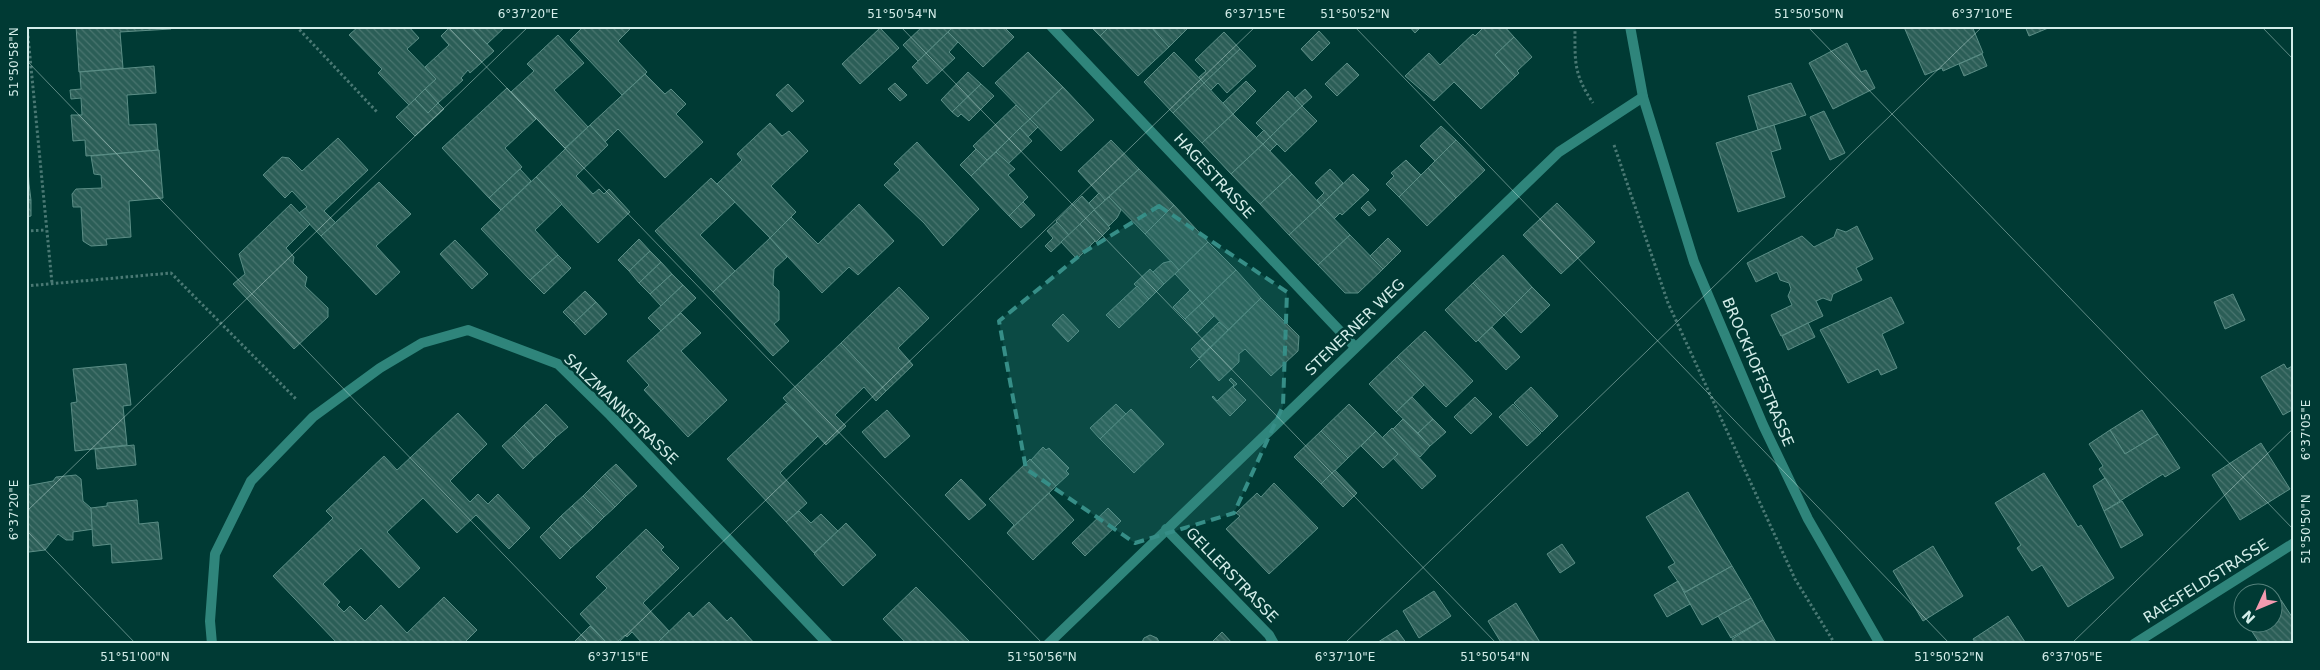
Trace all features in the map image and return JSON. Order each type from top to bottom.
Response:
[{"type":"street","name":"HAGESTRASSE","points":[[1051,26],[1355,347]]},
{"type":"street","points":[[1630,26],[1643,97]]},
{"type":"street","name":"STENERNER WEG","points":[[1048,644],[1559,152],[1643,97]]},
{"type":"street","name":"BROCKHOFFSTRASSE","points":[[1643,97],[1694,262],[1763,425],[1808,519],[1880,644]]},
{"type":"street","name":"SALZMANNSTRASSE","points":[[212,644],[210,621],[216,554],[251,481],[314,417],[380,368],[422,343],[468,330],[558,364],[623,429],[828,644]]},
{"type":"street","name":"GELLERSTRASSE","points":[[1166,529],[1268,635],[1274,644]]},
{"type":"street","name":"RAESFELDSTRASSE","points":[[2134,644],[2294,543]]},
{"type":"path","points":[[27,26],[52,283]]},
{"type":"path","points":[[296,26],[377,112]]},
{"type":"path","points":[[1575,26],[1575,68],[1581,85],[1606,122],[1668,303],[1796,579],[1835,644]]},
{"type":"path","points":[[26,231],[46,230]]},
{"type":"path","points":[[26,286],[171,273],[314,417]]},
{"type":"highlighted area","points":[[1159,206],[1287,292],[1283,406],[1234,513],[1135,543],[1026,469],[999,321],[1084,252]]},
{"type":"building","points":[[76,26],[171,26],[171,29],[120,32],[123,68],[79,72]]},
{"type":"building","points":[[359,26],[408,26],[419,38],[407,49],[436,79],[409,105],[378,73],[382,69],[349,35]]},
{"type":"building","points":[[451,26],[470,26],[494,51],[470,73],[468,70],[461,78],[463,80],[438,103],[425,89],[436,79],[425,67],[449,45],[441,36]]},
{"type":"building","points":[[470,26],[506,26],[487,44]]},
{"type":"building","points":[[584,26],[633,26],[618,41],[647,72],[622,95],[570,40]]},
{"type":"building","points":[[923,26],[954,26],[918,61],[903,45]]},
{"type":"building","points":[[954,26],[1003,26],[1014,37],[983,67],[948,32]]},
{"type":"building","points":[[1090,26],[1110,26],[1100,36]]},
{"type":"building","points":[[1110,26],[1154,26],[1152,28],[1169,47],[1138,76],[1100,36]]},
{"type":"building","points":[[1154,26],[1190,26],[1169,47],[1152,28]]},
{"type":"building","points":[[1409,26],[1422,26],[1415,33]]},
{"type":"building","points":[[1485,26],[1504,26],[1514,37],[1495,55],[1515,77],[1481,109],[1454,82],[1434,101],[1405,76],[1429,53],[1440,65],[1473,34],[1475,36]]},
{"type":"building","points":[[1972,26],[1983,53],[1943,71],[1942,68],[1925,75],[1904,27]]},
{"type":"building","points":[[2025,26],[2053,26],[2029,36]]},
{"type":"building","points":[[880,28],[899,48],[860,84],[842,64]]},
{"type":"building","points":[[1319,31],[1330,43],[1312,61],[1301,49]]},
{"type":"building","points":[[948,32],[958,42],[949,52],[955,58],[927,84],[912,67]]},
{"type":"building","points":[[1224,32],[1240,49],[1204,83],[1199,77],[1206,71],[1195,60]]},
{"type":"building","points":[[558,35],[584,63],[554,90],[588,127],[565,148],[511,92],[534,71],[527,64]]},
{"type":"building","points":[[1514,37],[1532,57],[1517,71],[1519,73],[1515,77],[1495,55]]},
{"type":"building","points":[[1847,43],[1861,72],[1866,70],[1875,88],[1833,109],[1809,63]]},
{"type":"building","points":[[1240,49],[1256,66],[1227,93],[1218,83],[1211,90],[1204,83]]},
{"type":"building","points":[[1028,52],[1063,87],[1030,119],[995,83]]},
{"type":"building","points":[[1174,52],[1204,83],[1173,113],[1144,82]]},
{"type":"building","points":[[1982,54],[1987,66],[1964,76],[1959,64]]},
{"type":"building","points":[[1347,63],[1359,75],[1337,96],[1325,84]]},
{"type":"building","points":[[154,66],[156,93],[127,95],[129,125],[156,124],[158,150],[86,156],[85,140],[73,141],[71,115],[82,115],[81,98],[71,99],[70,90],[81,89],[80,72]]},
{"type":"building","points":[[968,72],[981,84],[952,112],[941,100]]},
{"type":"building","points":[[645,74],[665,94],[671,89],[686,104],[676,114],[703,142],[665,178],[618,129],[605,142],[590,125]]},
{"type":"building","points":[[1246,81],[1256,91],[1233,114],[1223,103]]},
{"type":"building","points":[[895,83],[907,95],[900,101],[888,89]]},
{"type":"building","points":[[1204,83],[1233,114],[1202,143],[1173,113]]},
{"type":"building","points":[[1791,83],[1806,115],[1758,130],[1748,96]]},
{"type":"building","points":[[788,84],[804,101],[792,112],[776,95]]},
{"type":"building","points":[[981,84],[994,96],[969,121],[961,114],[958,117],[952,112]]},
{"type":"building","points":[[1063,87],[1094,120],[1061,151],[1030,119]]},
{"type":"building","points":[[507,88],[536,119],[505,148],[522,167],[489,198],[442,148]]},
{"type":"building","points":[[425,89],[438,103],[428,113],[415,99]]},
{"type":"building","points":[[1305,89],[1312,97],[1302,106],[1295,98]]},
{"type":"building","points":[[1288,91],[1302,106],[1270,137],[1256,123]]},
{"type":"building","points":[[415,99],[428,113],[438,103],[444,109],[415,136],[396,117]]},
{"type":"building","points":[[1016,105],[1030,119],[987,160],[973,146]]},
{"type":"building","points":[[1302,106],[1317,121],[1285,152],[1270,137]]},
{"type":"building","points":[[1824,111],[1845,153],[1830,160],[1810,117]]},
{"type":"building","points":[[1233,114],[1263,144],[1231,174],[1202,143]]},
{"type":"building","points":[[1030,119],[1038,127],[1028,137],[1020,128]]},
{"type":"building","points":[[770,123],[782,136],[789,131],[808,151],[771,186],[796,212],[770,238],[717,184],[742,160],[737,154]]},
{"type":"building","points":[[590,125],[608,145],[576,176],[593,194],[599,189],[604,194],[609,189],[630,212],[598,243],[536,177]]},
{"type":"building","points":[[1774,125],[1781,149],[1771,152],[1785,197],[1738,212],[1716,143]]},
{"type":"building","points":[[1441,126],[1456,140],[1435,161],[1420,146]]},
{"type":"building","points":[[1020,128],[1032,141],[1008,164],[996,152]]},
{"type":"building","points":[[1264,130],[1270,137],[1263,144],[1256,138]]},
{"type":"building","points":[[1270,137],[1277,144],[1270,151],[1263,144]]},
{"type":"building","points":[[338,138],[368,170],[324,211],[336,223],[321,236],[299,213],[307,207],[292,191],[285,198],[263,175],[282,157],[289,158],[302,171]]},
{"type":"building","points":[[1111,140],[1139,169],[1105,200],[1078,171]]},
{"type":"building","points":[[1456,140],[1485,170],[1456,198],[1428,168]]},
{"type":"building","points":[[917,142],[979,209],[943,246],[924,223],[884,185],[900,170],[894,164]]},
{"type":"building","points":[[1263,144],[1292,174],[1260,204],[1231,174]]},
{"type":"building","points":[[976,149],[987,160],[971,176],[960,165]]},
{"type":"building","points":[[159,150],[163,198],[129,201],[131,237],[106,239],[107,245],[91,246],[83,241],[81,207],[73,207],[72,194],[76,189],[102,188],[101,175],[94,174],[91,156]]},
{"type":"building","points":[[996,152],[1015,169],[1008,175],[1028,197],[1009,216],[971,176]]},
{"type":"building","points":[[1406,160],[1421,175],[1399,197],[1386,184],[1394,176],[1391,173]]},
{"type":"building","points":[[26,168],[28,168],[29,184],[26,184]]},
{"type":"building","points":[[1428,168],[1456,198],[1427,226],[1399,197]]},
{"type":"building","points":[[520,169],[531,181],[501,210],[489,198]]},
{"type":"building","points":[[1139,169],[1174,205],[1145,234],[1109,197]]},
{"type":"building","points":[[1330,169],[1343,183],[1321,205],[1317,200],[1324,193],[1315,183]]},
{"type":"building","points":[[1292,174],[1321,205],[1289,235],[1260,204]]},
{"type":"building","points":[[1353,174],[1369,190],[1342,215],[1340,213],[1334,219],[1321,205]]},
{"type":"building","points":[[536,177],[562,204],[535,230],[558,255],[530,280],[481,229]]},
{"type":"building","points":[[711,178],[735,202],[700,235],[735,271],[713,292],[655,231]]},
{"type":"building","points":[[379,182],[411,214],[376,246],[400,272],[376,295],[321,236]]},
{"type":"building","points":[[26,184],[29,184],[31,200],[26,200]]},
{"type":"building","points":[[1099,193],[1105,200],[1095,210],[1089,203]]},
{"type":"building","points":[[1082,196],[1095,210],[1069,235],[1056,221]]},
{"type":"building","points":[[1109,197],[1121,210],[1117,218],[1109,226],[1094,210]]},
{"type":"building","points":[[26,200],[31,200],[31,216],[26,217]]},
{"type":"building","points":[[1368,201],[1376,210],[1369,216],[1361,208]]},
{"type":"building","points":[[1023,202],[1035,215],[1021,228],[1009,216]]},
{"type":"building","points":[[1557,203],[1595,242],[1561,274],[1523,235]]},
{"type":"building","points":[[291,204],[310,224],[286,248],[294,257],[293,263],[307,277],[305,286],[328,308],[328,317],[294,349],[233,284],[245,274],[239,254]]},
{"type":"building","points":[[859,204],[894,241],[858,275],[849,267],[822,293],[770,238],[791,217],[818,244]]},
{"type":"building","points":[[1174,205],[1208,242],[1179,270],[1145,234]]},
{"type":"building","points":[[1321,205],[1350,235],[1318,265],[1289,235]]},
{"type":"building","points":[[1094,210],[1110,228],[1096,242],[1080,224]]},
{"type":"building","points":[[1057,222],[1069,235],[1051,252],[1045,246],[1053,238],[1047,231]]},
{"type":"building","points":[[1080,224],[1095,241],[1077,259],[1061,242]]},
{"type":"building","points":[[1857,226],[1873,259],[1856,268],[1862,280],[1833,294],[1831,301],[1823,298],[1816,301],[1823,316],[1781,336],[1771,315],[1792,305],[1788,296],[1791,289],[1789,283],[1780,280],[1777,272],[1756,282],[1747,263],[1802,236],[1814,247],[1834,237],[1837,229],[1846,232]]},
{"type":"building","points":[[1350,235],[1383,269],[1358,293],[1345,293],[1318,265]]},
{"type":"building","points":[[770,238],[787,257],[774,269],[773,285],[779,291],[779,320],[774,324],[789,341],[773,356],[713,292]]},
{"type":"building","points":[[1388,238],[1401,251],[1383,269],[1370,256]]},
{"type":"building","points":[[639,239],[650,251],[629,271],[618,260]]},
{"type":"building","points":[[455,240],[488,274],[472,289],[440,254]]},
{"type":"building","points":[[1208,242],[1236,270],[1202,303],[1175,274]]},
{"type":"building","points":[[650,251],[661,262],[639,283],[629,271]]},
{"type":"building","points":[[558,255],[571,268],[544,294],[530,280]]},
{"type":"building","points":[[1503,255],[1532,287],[1504,315],[1473,283]]},
{"type":"building","points":[[1171,261],[1179,270],[1164,284],[1153,272],[1163,263]]},
{"type":"building","points":[[661,262],[672,274],[650,294],[639,283]]},
{"type":"building","points":[[1150,269],[1164,284],[1149,299],[1134,284]]},
{"type":"building","points":[[1236,270],[1261,298],[1228,330],[1202,303]]},
{"type":"building","points":[[672,274],[683,285],[661,306],[650,294]]},
{"type":"building","points":[[1473,283],[1504,315],[1476,342],[1445,310]]},
{"type":"building","points":[[683,285],[696,298],[661,331],[648,318]]},
{"type":"building","points":[[1137,286],[1149,299],[1119,328],[1106,315]]},
{"type":"building","points":[[899,287],[929,318],[898,348],[913,365],[886,391],[841,343]]},
{"type":"building","points":[[1532,287],[1550,305],[1521,333],[1504,315]]},
{"type":"building","points":[[1190,290],[1202,303],[1185,319],[1173,307]]},
{"type":"building","points":[[585,291],[596,302],[574,323],[563,312]]},
{"type":"building","points":[[2233,294],[2245,320],[2225,329],[2214,302]]},
{"type":"building","points":[[1891,297],[1904,323],[1882,334],[1897,368],[1881,375],[1878,369],[1848,383],[1820,330]]},
{"type":"building","points":[[1261,298],[1299,336],[1298,351],[1271,376],[1245,349],[1239,354],[1239,362],[1219,381],[1199,359]]},
{"type":"building","points":[[596,302],[607,314],[585,335],[574,323]]},
{"type":"building","points":[[1202,303],[1214,316],[1197,333],[1185,319]]},
{"type":"building","points":[[681,313],[701,333],[681,351],[727,400],[688,437],[644,390],[649,385],[627,361]]},
{"type":"building","points":[[1063,314],[1079,331],[1068,342],[1052,325]]},
{"type":"building","points":[[1219,322],[1228,330],[1199,358],[1191,349]]},
{"type":"building","points":[[1808,323],[1815,337],[1788,350],[1782,336]]},
{"type":"building","points":[[1492,327],[1520,357],[1506,370],[1478,340]]},
{"type":"building","points":[[1425,331],[1473,381],[1446,407],[1397,357]]},
{"type":"building","points":[[841,343],[886,391],[876,401],[864,387],[835,415],[846,426],[826,445],[783,398]]},
{"type":"building","points":[[1397,357],[1424,385],[1396,412],[1369,384]]},
{"type":"building","points":[[126,364],[131,405],[123,406],[127,445],[75,451],[71,403],[77,402],[73,369]]},
{"type":"building","points":[[2284,364],[2287,369],[2294,365],[2294,409],[2283,415],[2261,377]]},
{"type":"building","points":[[1231,378],[1237,384],[1233,387],[1246,400],[1230,416],[1212,397],[1217,401],[1234,385],[1229,380]]},
{"type":"building","points":[[1531,387],[1558,416],[1542,432],[1514,403]]},
{"type":"building","points":[[1412,397],[1433,419],[1418,433],[1396,412]]},
{"type":"building","points":[[1475,397],[1492,414],[1471,434],[1454,417]]},
{"type":"building","points":[[786,403],[818,436],[780,473],[807,503],[786,522],[727,459]]},
{"type":"building","points":[[546,404],[568,427],[556,437],[535,415]]},
{"type":"building","points":[[1116,404],[1126,414],[1100,439],[1090,428]]},
{"type":"building","points":[[1349,404],[1376,431],[1348,458],[1321,431]]},
{"type":"building","points":[[1513,404],[1541,433],[1527,446],[1499,417]]},
{"type":"building","points":[[1131,409],[1164,444],[1134,473],[1100,439]]},
{"type":"building","points":[[887,410],[910,436],[885,458],[862,432]]},
{"type":"building","points":[[2142,410],[2158,434],[2125,454],[2110,430]]},
{"type":"building","points":[[458,413],[487,444],[450,481],[470,502],[478,494],[488,504],[498,494],[530,528],[509,549],[476,515],[457,533],[423,498],[387,532],[420,568],[399,588],[361,548],[323,584],[340,602],[337,605],[344,612],[350,606],[365,621],[381,605],[407,633],[444,597],[477,630],[463,644],[338,644],[273,576],[333,518],[326,511],[384,456],[397,470]]},
{"type":"building","points":[[535,415],[556,437],[545,448],[524,425]]},
{"type":"building","points":[[1403,419],[1430,446],[1420,457],[1393,429]]},
{"type":"building","points":[[1433,419],[1446,432],[1430,446],[1418,433]]},
{"type":"building","points":[[524,425],[545,448],[534,458],[514,435]]},
{"type":"building","points":[[1392,428],[1436,476],[1422,489],[1393,458],[1398,454],[1382,438]]},
{"type":"building","points":[[2110,430],[2125,454],[2158,434],[2180,468],[2165,477],[2163,474],[2120,501],[2099,469],[2103,466],[2089,444]]},
{"type":"building","points":[[1321,431],[1348,458],[1321,484],[1294,457]]},
{"type":"building","points":[[1376,431],[1398,454],[1383,468],[1361,446]]},
{"type":"building","points":[[514,435],[534,458],[523,469],[502,446]]},
{"type":"building","points":[[2261,443],[2290,489],[2240,520],[2212,475]]},
{"type":"building","points":[[134,445],[136,465],[97,469],[95,449]]},
{"type":"building","points":[[1043,447],[1046,450],[1049,448],[1069,468],[1066,471],[1069,474],[1056,486],[1031,460]]},
{"type":"building","points":[[1030,459],[1056,486],[1007,533],[1014,525],[989,499]]},
{"type":"building","points":[[616,464],[637,486],[626,496],[605,474]]},
{"type":"building","points":[[1335,470],[1357,493],[1343,507],[1321,484]]},
{"type":"building","points":[[2044,473],[2078,527],[2081,525],[2114,578],[2068,607],[2042,565],[2032,571],[2017,548],[2021,545],[1995,503]]},
{"type":"building","points":[[605,474],[626,496],[615,507],[594,485]]},
{"type":"building","points":[[76,475],[81,479],[83,501],[91,508],[94,529],[73,532],[73,540],[66,540],[58,534],[45,550],[29,552],[26,548],[26,486],[53,481],[56,477]]},
{"type":"building","points":[[2105,478],[2120,501],[2104,511],[2093,486]]},
{"type":"building","points":[[961,479],[986,505],[969,520],[945,495]]},
{"type":"building","points":[[1274,483],[1318,528],[1269,574],[1226,529],[1240,516],[1236,513],[1257,493],[1261,497]]},
{"type":"building","points":[[594,485],[615,507],[604,517],[583,496]]},
{"type":"building","points":[[1688,492],[1732,566],[1685,592],[1668,567],[1675,563],[1646,517]]},
{"type":"building","points":[[1049,493],[1074,520],[1033,560],[1007,533]]},
{"type":"building","points":[[583,496],[604,517],[593,528],[572,506]]},
{"type":"building","points":[[137,500],[139,524],[158,522],[162,559],[112,563],[111,544],[93,546],[91,508],[107,506],[107,503]]},
{"type":"building","points":[[2122,501],[2143,535],[2121,548],[2104,511]]},
{"type":"building","points":[[572,506],[593,528],[582,538],[561,516]]},
{"type":"building","points":[[1108,508],[1121,521],[1085,556],[1072,543]]},
{"type":"building","points":[[799,511],[811,523],[821,514],[838,531],[814,553],[786,522]]},
{"type":"building","points":[[561,516],[582,538],[571,548],[550,527]]},
{"type":"building","points":[[846,523],[876,555],[843,586],[814,554]]},
{"type":"building","points":[[550,527],[571,548],[560,559],[540,537]]},
{"type":"building","points":[[646,529],[664,547],[661,550],[679,568],[643,603],[669,631],[656,644],[643,644],[632,632],[627,637],[625,635],[615,644],[608,644],[580,614],[607,588],[596,577]]},
{"type":"building","points":[[1562,544],[1575,563],[1560,573],[1547,554]]},
{"type":"building","points":[[1933,546],[1963,596],[1923,621],[1893,571]]},
{"type":"building","points":[[1732,566],[1751,598],[1702,625],[1684,593]]},
{"type":"building","points":[[1678,581],[1690,604],[1667,617],[1654,595]]},
{"type":"building","points":[[916,587],[972,644],[907,644],[883,619]]},
{"type":"building","points":[[1434,591],[1451,616],[1419,638],[1403,611]]},
{"type":"building","points":[[1751,598],[1763,620],[1731,638],[1718,616]]},
{"type":"building","points":[[709,602],[727,621],[731,617],[755,644],[656,644],[689,612],[693,617]]},
{"type":"building","points":[[2282,602],[2294,620],[2294,644],[2260,644],[2252,632],[2282,632]]},
{"type":"building","points":[[1516,603],[1541,644],[1502,644],[1488,621]]},
{"type":"building","points":[[2008,616],[2025,642],[2022,644],[1976,644],[1973,639]]},
{"type":"building","points":[[1763,620],[1777,644],[1735,644],[1732,639]]},
{"type":"building","points":[[590,626],[608,644],[572,644]]},
{"type":"building","points":[[1397,630],[1407,644],[1375,644]]},
{"type":"building","points":[[1222,632],[1233,644],[1210,644]]},
{"type":"building","points":[[1150,635],[1157,638],[1160,644],[1141,644],[1144,638]]}]
